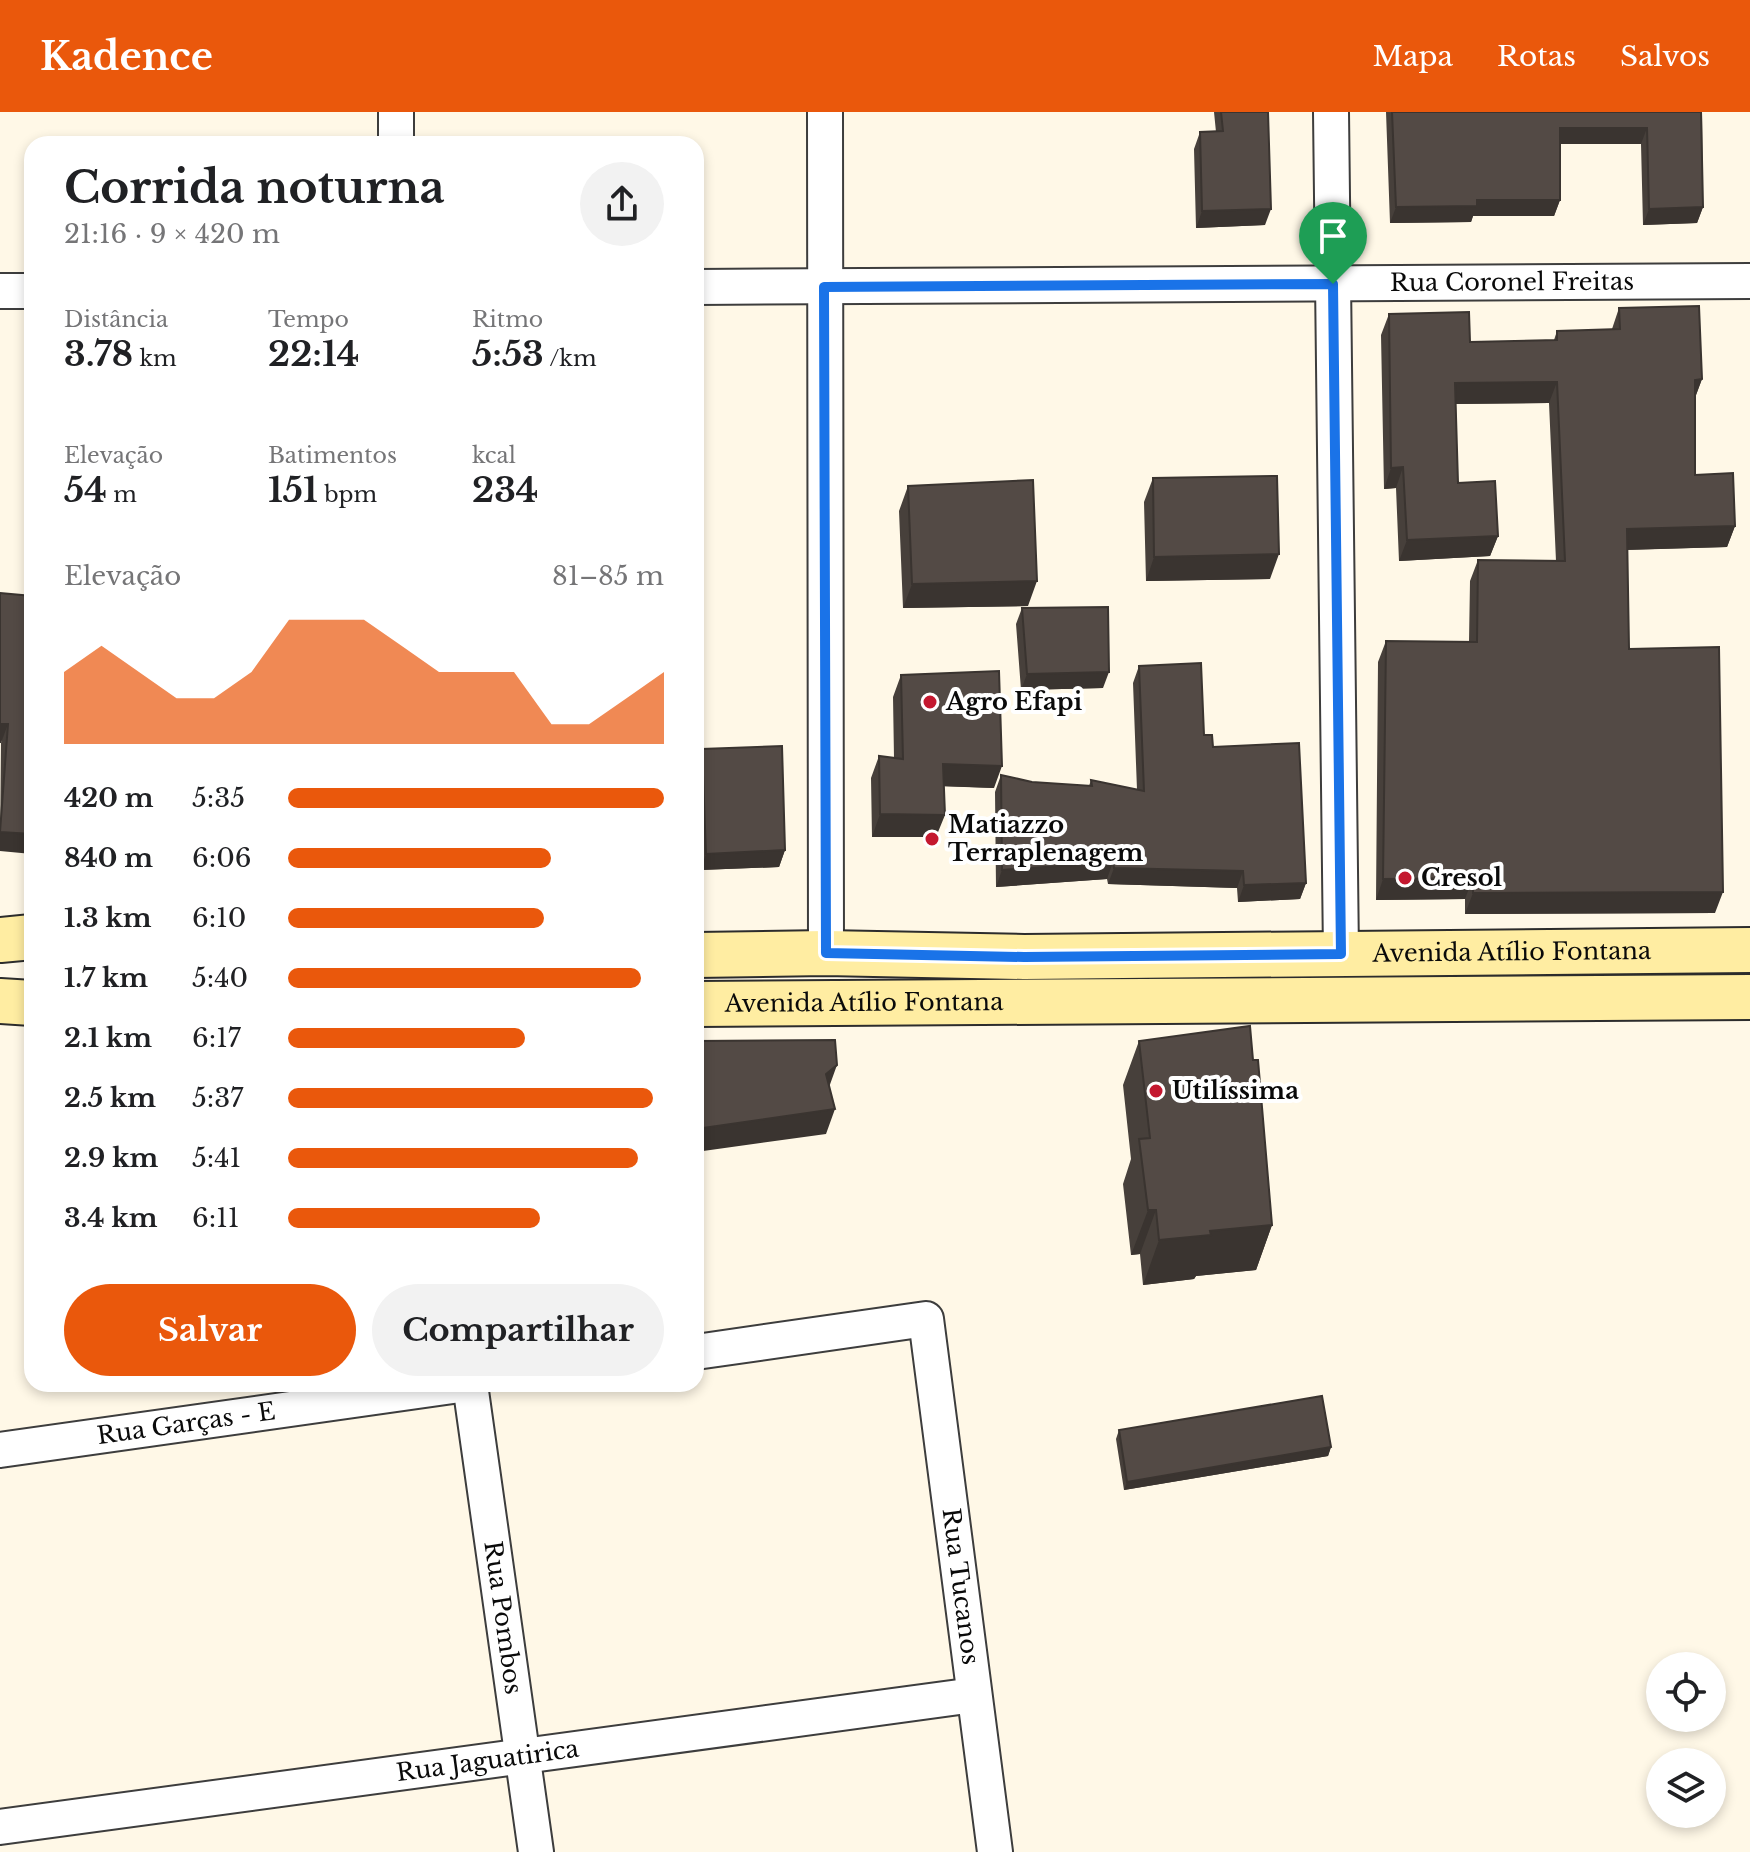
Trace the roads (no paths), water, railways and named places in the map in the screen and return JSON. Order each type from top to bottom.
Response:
[{"type":"main road","points":[[0,940],[24,938]]},
{"type":"main road","name":"Avenida Atílio Fontana","points":[[704,955],[826,953],[1024,957],[1750,950]]},
{"type":"main road","name":"Avenida Atílio Fontana","points":[[704,1004],[1750,997]]},
{"type":"main road","points":[[0,1001],[24,1002]]},
{"type":"street","points":[[396,112],[396,136]]},
{"type":"street","points":[[825,112],[826,953]]},
{"type":"street","points":[[1331,112],[1341,954]]},
{"type":"street","name":"Rua Coronel Freitas","points":[[704,287],[1750,281]]},
{"type":"street","points":[[0,291],[24,291]]},
{"type":"street","name":"Rua Tucanos","points":[[704,1351],[926,1319],[995,1852]]},
{"type":"street","name":"Rua Garças - E","points":[[0,1450],[411,1392]]},
{"type":"street","name":"Rua Pombos","points":[[469,1392],[536,1852]]},
{"type":"street","name":"Rua Jaguatirica","points":[[0,1827],[974,1695]]},
{"type":"place","name":"Agro Efapi","points":[[930,702]]},
{"type":"place","name":"Matiazzo Terraplenagem","points":[[932,839]]},
{"type":"place","name":"Cresol","points":[[1405,878]]},
{"type":"place","name":"Utilíssima","points":[[1156,1091]]}]
